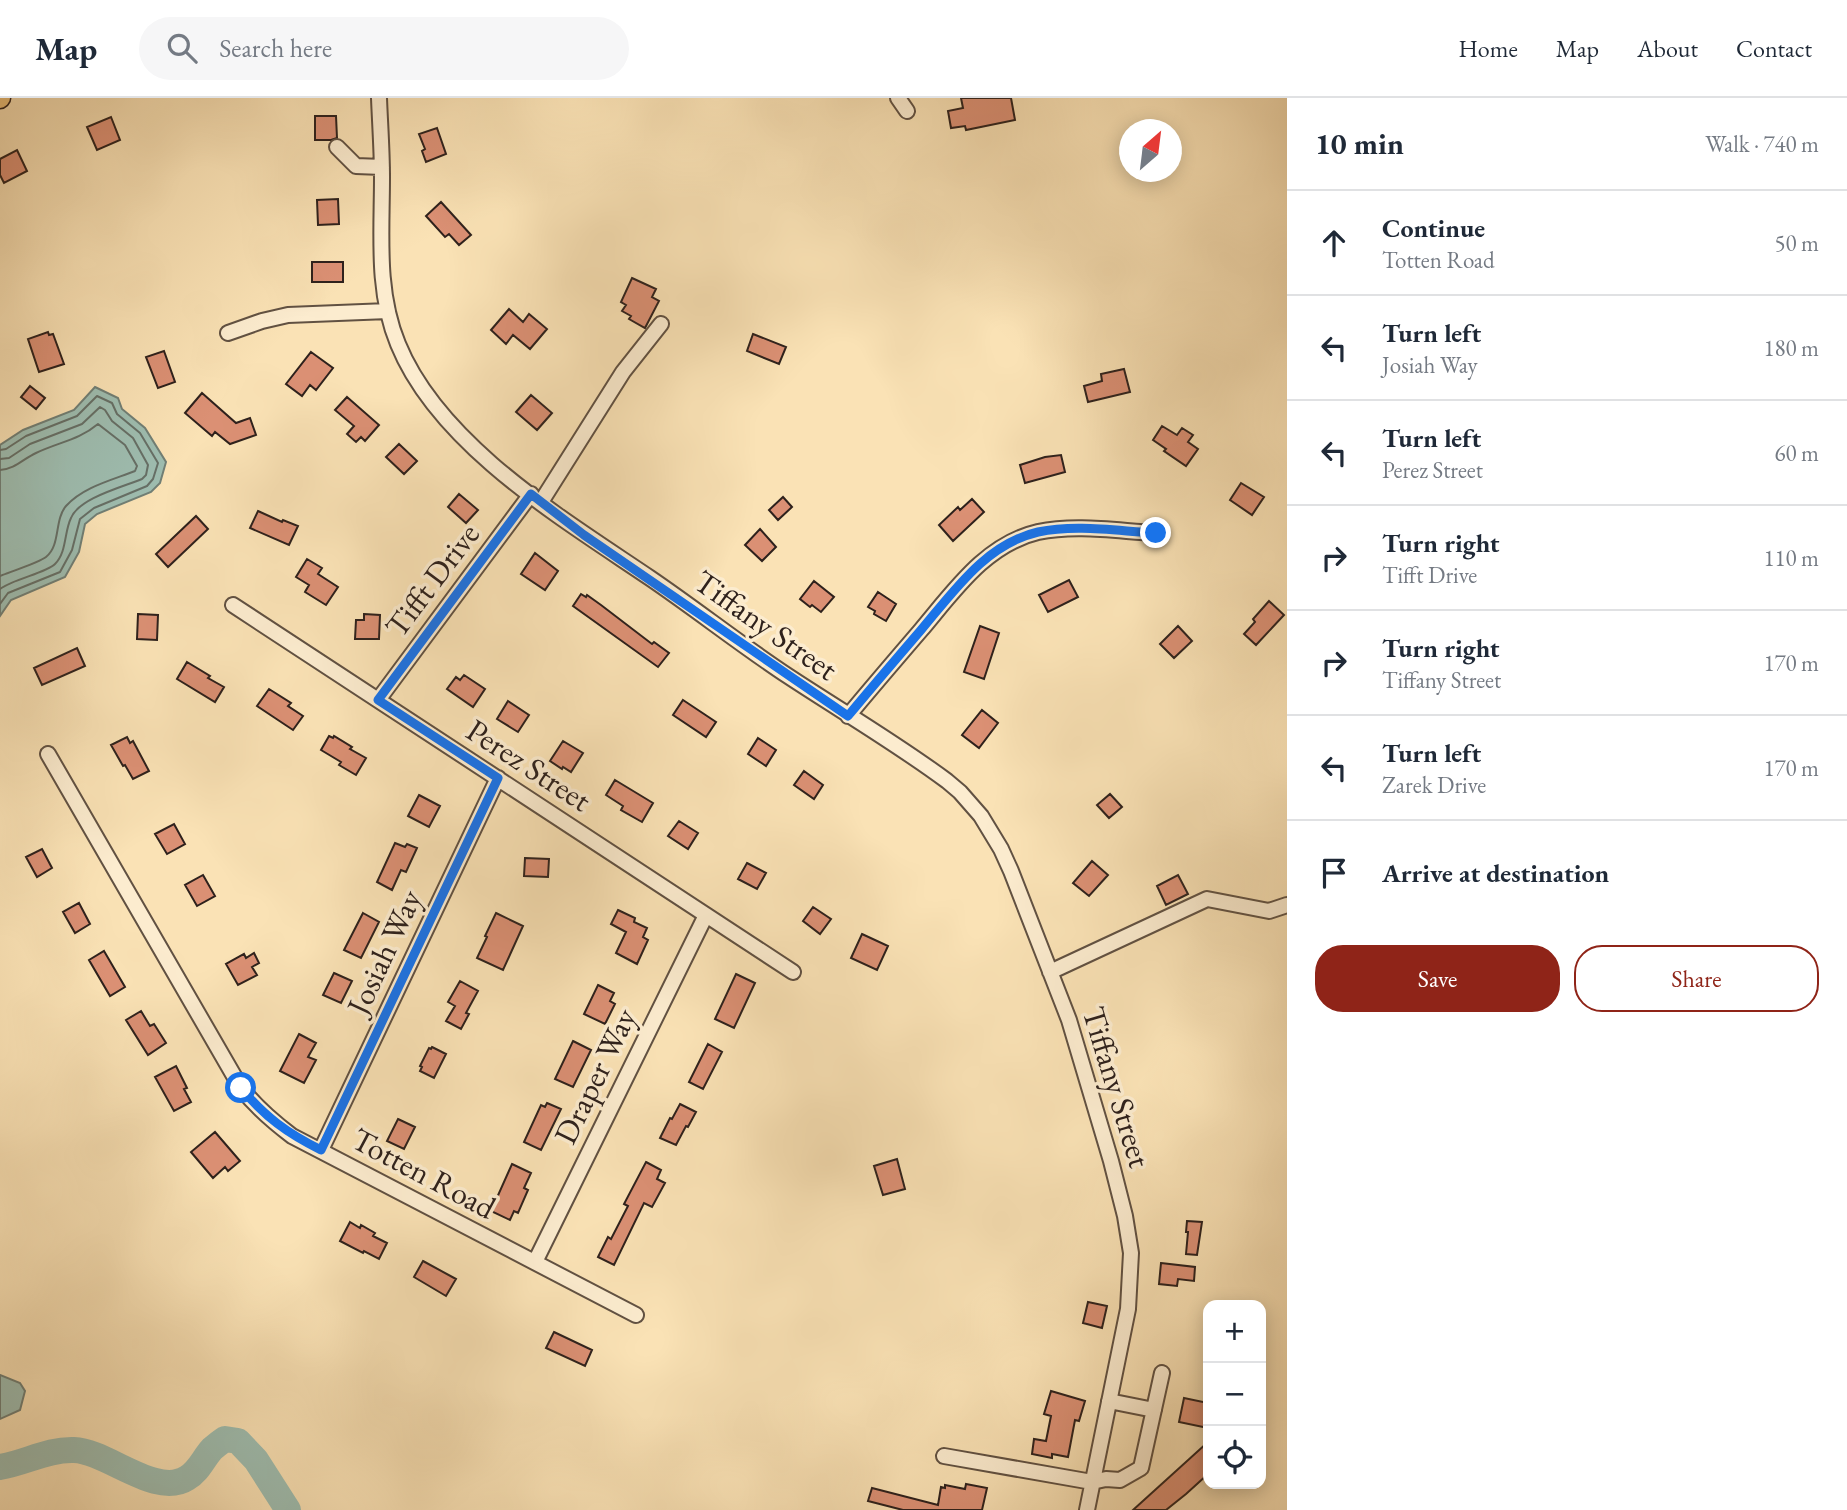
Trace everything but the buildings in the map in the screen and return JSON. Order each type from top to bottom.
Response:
[{"type":"street","name":"Tiffany Street","points":[[379,98],[382,272],[388,312],[403,355],[433,405],[470,443],[584,535],[947,781],[981,816],[1006,860],[1069,1020],[1120,1191],[1131,1253],[1129,1309],[1087,1510]]},
{"type":"street","points":[[898,98],[907,111]]},
{"type":"street","points":[[337,147],[356,166],[382,167]]},
{"type":"street","points":[[228,333],[288,315],[388,312]]},
{"type":"street","name":"Tifft Drive","points":[[378,700],[536,498],[661,324]]},
{"type":"street","points":[[848,716],[969,574],[1000,547],[1018,538],[1055,529],[1156,533]]},
{"type":"street","name":"Perez Street","points":[[233,605],[793,972]]},
{"type":"street","name":"Totten Road","points":[[48,754],[241,1088],[256,1107],[292,1136],[636,1315]]},
{"type":"street","name":"Josiah Way","points":[[321,1150],[498,778]]},
{"type":"street","points":[[1050,972],[1207,899],[1269,911],[1287,905]]},
{"type":"street","name":"Draper Way","points":[[535,1262],[706,915]]},
{"type":"street","points":[[944,1456],[1092,1482],[1120,1480],[1141,1468],[1162,1373]]},
{"type":"street","points":[[1109,1401],[1154,1410]]},
{"type":"water","points":[[95,387],[118,398],[122,409],[145,428],[166,462],[160,483],[151,492],[97,514],[85,524],[79,552],[65,577],[11,600],[0,616],[0,445],[23,430],[74,410]]},
{"type":"water","points":[[0,1375],[20,1383],[25,1391],[20,1410],[0,1419]]},
{"type":"waterway","points":[[0,1467],[55,1452],[74,1450],[87,1452],[146,1478],[175,1483],[191,1475],[212,1449],[225,1439],[238,1441],[256,1460],[288,1510]]},
{"type":"route","points":[[241,1088],[256,1107],[292,1136],[321,1150],[498,778],[378,700],[531,494],[584,535],[848,716],[969,574],[1000,547],[1018,538],[1055,529],[1156,533]]}]
